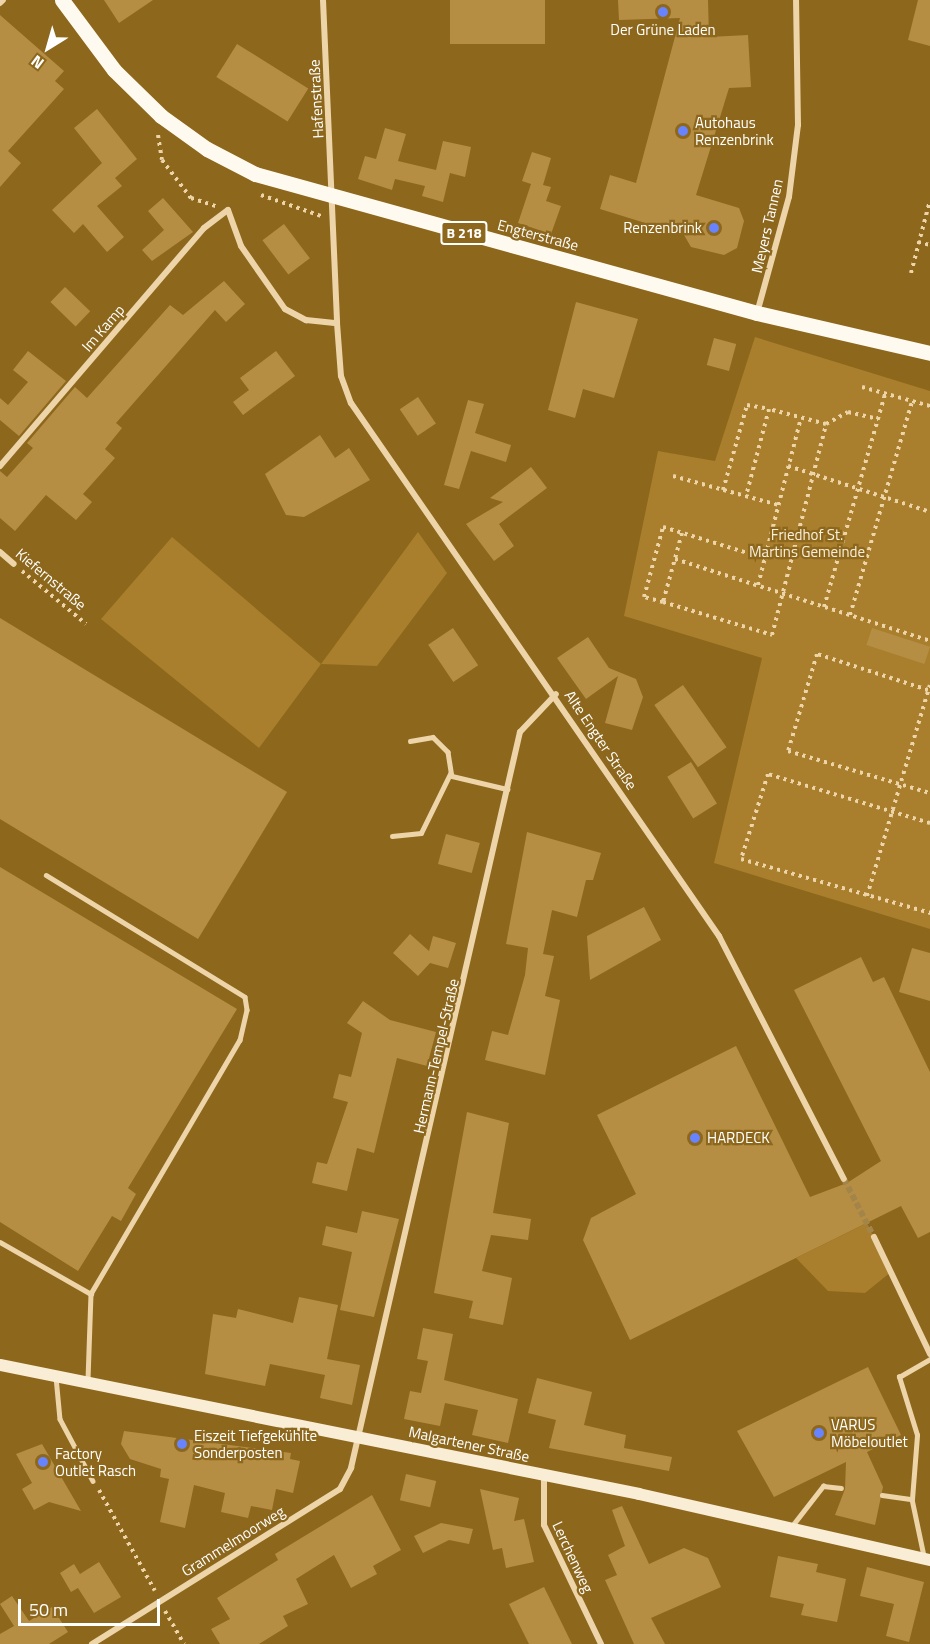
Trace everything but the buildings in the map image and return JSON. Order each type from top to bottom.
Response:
[{"type":"main road","name":"Engterstraße","points":[[62,0],[114,70],[168,122],[255,174],[333,198],[757,313],[930,353]]},
{"type":"street","name":"Hafenstraße","points":[[323,0],[333,198]]},
{"type":"street","name":"Meyers Tannen","points":[[757,313],[789,197],[798,124],[796,0]]},
{"type":"street","name":"Alte Engter Straße","points":[[333,198],[341,376],[351,403],[556,694],[719,936],[844,1179]]},
{"type":"street","points":[[228,210],[241,246],[285,309],[306,320],[337,323]]},
{"type":"street","name":"Im Kamp","points":[[0,466],[204,228],[228,210]]},
{"type":"street","name":"Kiefernstraße","points":[[0,552],[14,564]]},
{"type":"street","name":"Hermann-Tempel-Straße","points":[[360,1437],[520,732],[556,694]]},
{"type":"street","points":[[874,1237],[930,1354]]},
{"type":"street","name":"Malgartener Straße","points":[[0,1365],[88,1380],[791,1526],[928,1558]]},
{"type":"street","name":"Grammelmoorweg","points":[[92,1644],[340,1489],[360,1437]]},
{"type":"street","name":"Lerchenweg","points":[[544,1475],[544,1525],[601,1644]]},
{"type":"lane","points":[[392,836],[421,833],[450,774],[448,752],[440,741],[427,734],[411,741]]},
{"type":"lane","points":[[450,774],[507,789]]},
{"type":"lane","points":[[46,875],[245,997],[247,1010],[240,1040],[91,1294],[88,1380]]},
{"type":"lane","points":[[0,1242],[91,1294]]},
{"type":"lane","points":[[928,1558],[912,1499],[917,1435],[899,1377],[930,1359]]},
{"type":"lane","points":[[56,1374],[60,1419],[93,1481]]},
{"type":"lane","points":[[791,1526],[823,1485],[841,1488]]},
{"type":"lane","points":[[882,1495],[912,1499]]},
{"type":"path","points":[[158,135],[162,160],[190,198],[228,210]]},
{"type":"path","points":[[911,273],[930,200]]},
{"type":"path","points":[[918,242],[930,245]]},
{"type":"path","points":[[862,387],[930,406]]},
{"type":"path","points":[[825,607],[885,394]]},
{"type":"path","points":[[850,615],[912,401]]},
{"type":"path","points":[[723,490],[747,405],[826,424],[848,412],[878,419]]},
{"type":"path","points":[[746,496],[769,409]]},
{"type":"path","points":[[758,585],[801,417]]},
{"type":"path","points":[[764,558],[663,527],[644,597],[772,635],[826,424]]},
{"type":"path","points":[[788,466],[930,512]]},
{"type":"path","points":[[673,476],[778,505]]},
{"type":"path","points":[[663,602],[682,533]]},
{"type":"path","points":[[675,558],[930,641]]},
{"type":"path","name":"Kiefernstraße","points":[[14,564],[86,624]]},
{"type":"path","points":[[928,690],[818,654],[788,751],[930,793]]},
{"type":"path","points":[[867,896],[930,685]]},
{"type":"path","points":[[930,823],[768,774],[741,859],[930,913]]},
{"type":"path","points":[[93,1481],[184,1644]]},
{"type":"green space","name":"Friedhof St. Martins Gemeinde","points":[[755,337],[930,391],[930,929],[714,863],[762,658],[624,616],[658,451],[715,461]]},
{"type":"green space","points":[[418,532],[447,573],[377,666],[321,664]]},
{"type":"green space","points":[[172,537],[321,664],[259,748],[101,619]]},
{"type":"green space","points":[[867,1223],[891,1272],[865,1293],[828,1291],[796,1258]]},
{"type":"tunnel","points":[[844,1179],[874,1237]]},
{"type":"place","name":"Der Grüne Laden","points":[[663,12]]},
{"type":"place","name":"Autohaus Renzenbrink","points":[[683,131]]},
{"type":"place","name":"Renzenbrink","points":[[714,228]]},
{"type":"place","name":"HARDECK","points":[[695,1138]]},
{"type":"place","name":"VARUS Möbeloutlet","points":[[819,1433]]},
{"type":"place","name":"Eiszeit Tiefgekühlte Sonderposten","points":[[182,1444]]},
{"type":"place","name":"Factory Outlet Rasch","points":[[43,1462]]}]
